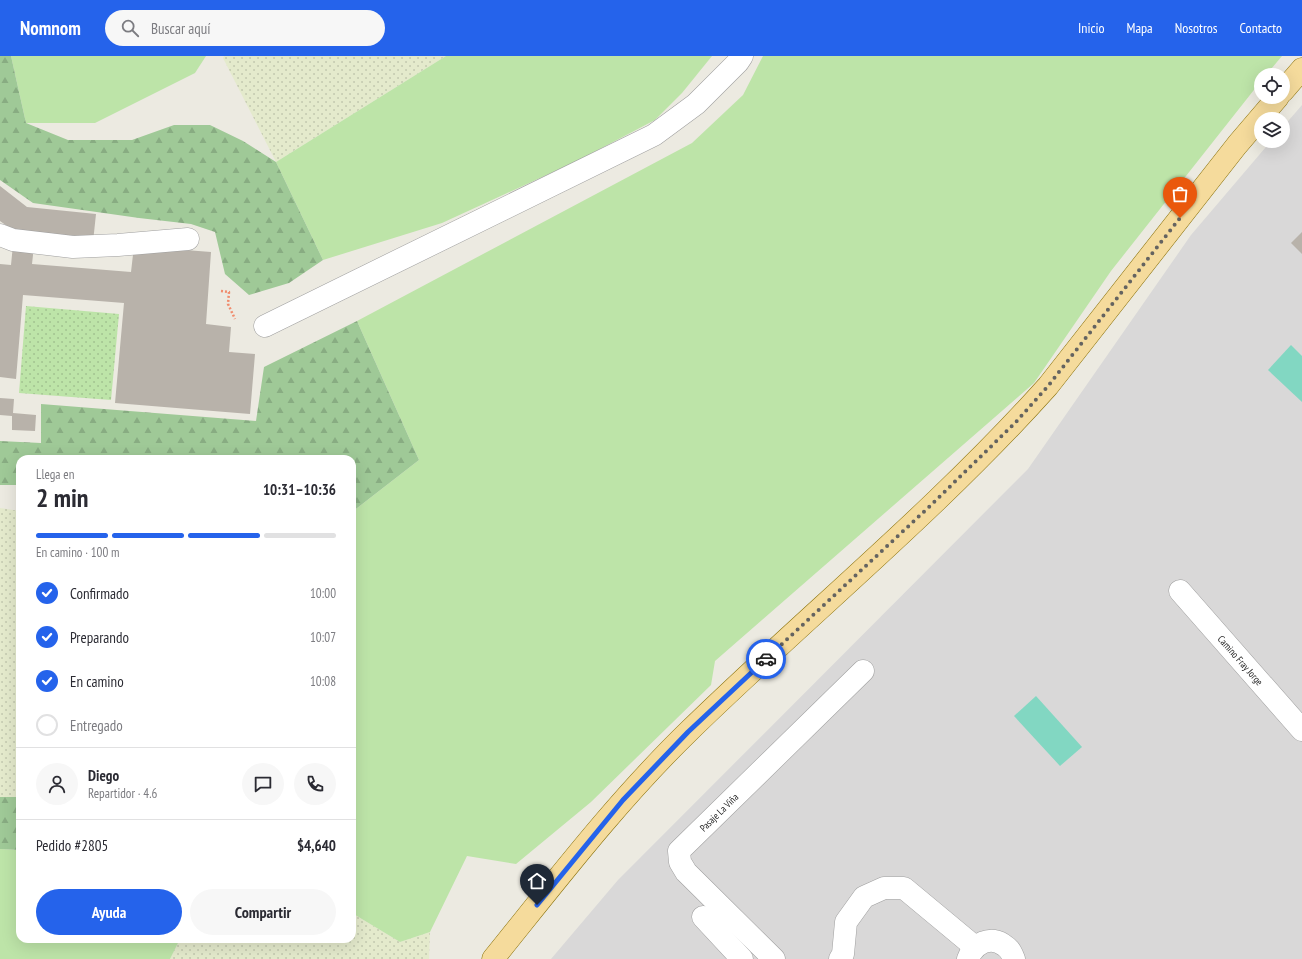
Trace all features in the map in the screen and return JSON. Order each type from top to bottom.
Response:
[{"type":"main road","points":[[1290,83],[1302,69]]},
{"type":"main road","points":[[493,959],[623,800],[688,732],[929,507],[1020,418],[1048,386],[1237,145],[1272,104]]},
{"type":"street","points":[[265,326],[654,135],[696,104],[738,62],[742,56]]},
{"type":"street","points":[[0,235],[13,240],[73,247],[188,239]]},
{"type":"street","name":"Camino Fray Jorge","points":[[1180,591],[1302,730]]},
{"type":"street","name":"Pasaje La Viña","points":[[774,959],[686,872],[680,862],[679,851],[863,671]]},
{"type":"street","points":[[840,959],[843,954],[846,922],[864,897],[884,888],[904,888],[971,953],[982,942],[998,942],[1005,945],[1011,952],[1014,959]]},
{"type":"street","points":[[703,916],[742,959]]},
{"type":"path","points":[[221,291],[229,292],[228,304],[235,319]]},
{"type":"shaded area","points":[[1302,105],[1302,959],[551,959],[618,880],[1028,469],[1191,235],[1265,148],[1290,148],[1290,119]]},
{"type":"green space","points":[[0,56],[11,56],[26,123],[68,140],[132,140],[174,125],[210,125],[243,141],[276,162],[323,260],[289,283],[249,295],[225,274],[215,232],[191,224],[33,203],[0,180]]},
{"type":"green space","points":[[11,56],[206,56],[195,73],[95,123],[26,123]]},
{"type":"green space","points":[[224,56],[446,56],[276,162],[223,58]]},
{"type":"green space","points":[[446,56],[712,56],[682,93],[655,120],[575,162],[442,223],[323,260],[276,162]]},
{"type":"green space","points":[[763,56],[1282,56],[1272,68],[1254,68],[1254,90],[1111,271],[1034,383],[715,661],[711,685],[591,802],[516,864],[467,856],[430,932],[400,942],[356,915],[356,509],[419,460],[357,321],[692,143],[743,95]]},
{"type":"green space","points":[[26,306],[119,314],[111,400],[19,393]]},
{"type":"green space","points":[[357,321],[419,460],[356,509],[356,455],[16,455],[16,485],[0,485],[0,441],[41,443],[41,404],[256,421],[264,367]]},
{"type":"green space","points":[[1291,345],[1302,356],[1302,402],[1268,370]]},
{"type":"green space","points":[[0,508],[16,510],[16,797],[0,797]]},
{"type":"green space","points":[[1036,696],[1082,747],[1060,766],[1014,716]]},
{"type":"green space","points":[[0,797],[16,797],[16,850],[0,849]]},
{"type":"green space","points":[[0,849],[16,850],[16,943],[178,943],[170,959],[0,959]]},
{"type":"green space","points":[[356,915],[400,942],[430,932],[429,959],[170,959],[178,943],[356,943]]},
{"type":"building","points":[[0,186],[27,207],[96,214],[93,242],[18,234],[0,221]]},
{"type":"building","points":[[1302,232],[1302,254],[1291,243]]},
{"type":"building","points":[[13,245],[34,246],[32,264],[131,272],[134,246],[211,252],[206,324],[231,327],[229,352],[255,354],[250,414],[115,403],[124,303],[23,295],[16,379],[0,377],[0,264],[11,265]]},
{"type":"building","points":[[0,398],[14,399],[13,413],[36,415],[35,431],[12,430],[12,416],[0,415]]},
{"type":"way so far","points":[[766,659],[929,507],[1015,423],[1048,386],[1180,218]]},
{"type":"route","points":[[537,905],[623,800],[688,732],[766,659]]}]
